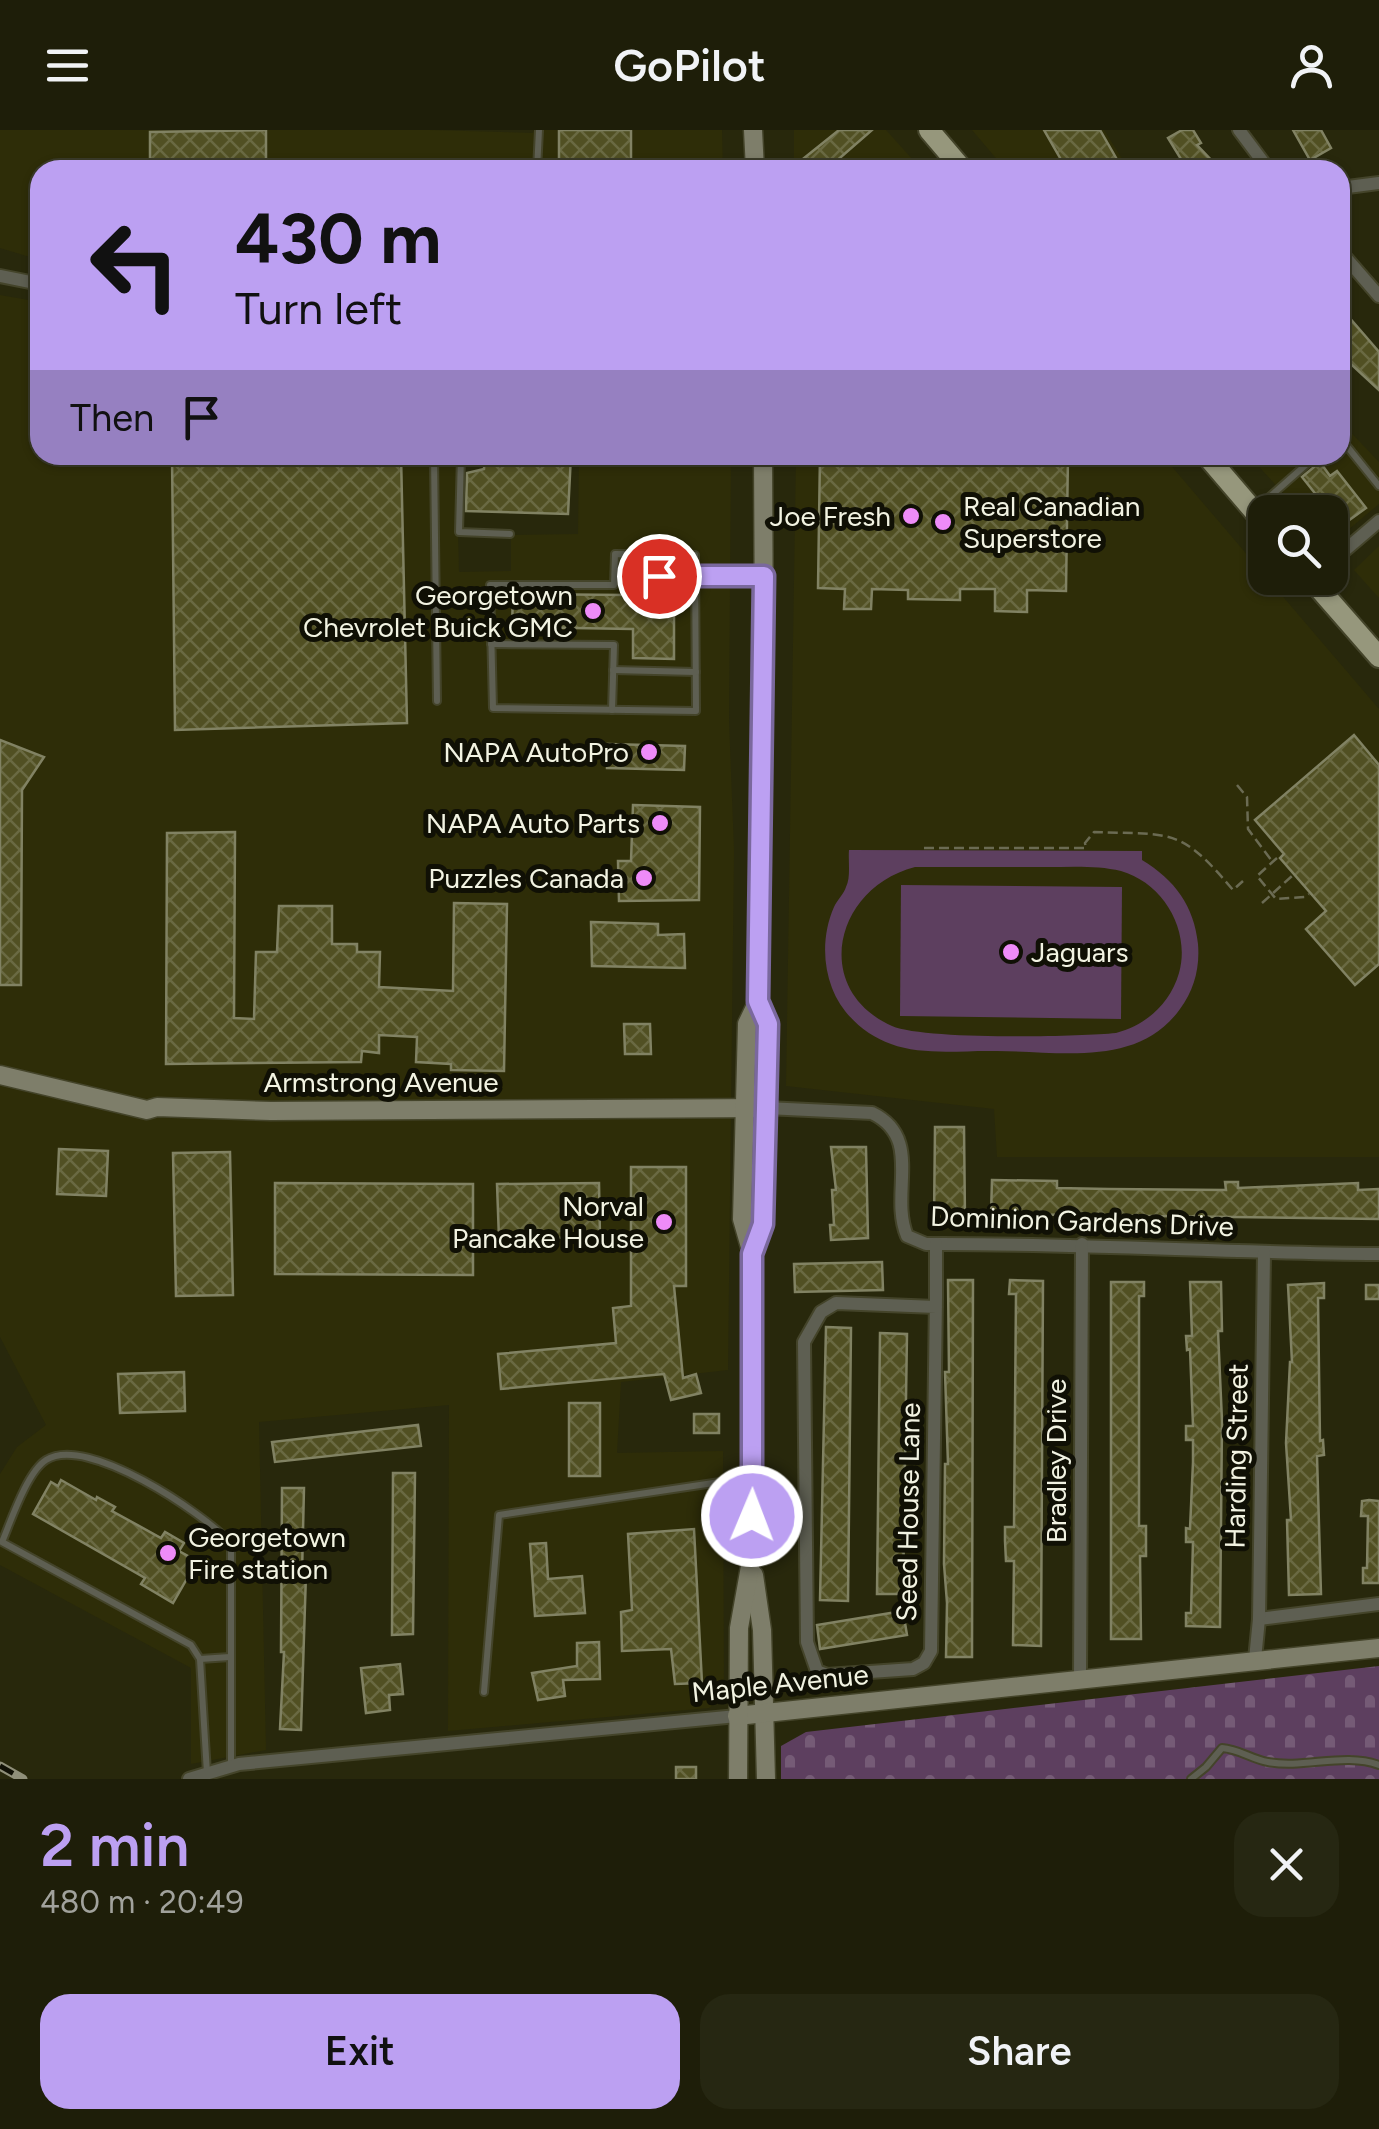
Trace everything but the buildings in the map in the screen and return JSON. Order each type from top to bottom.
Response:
[{"type":"main road","points":[[753,130],[754,160]]},
{"type":"main road","points":[[929,130],[954,160]]},
{"type":"main road","points":[[752,1254],[763,1224],[768,1024],[758,1001],[763,465]]},
{"type":"main road","points":[[1214,465],[1248,505]]},
{"type":"main road","points":[[1326,595],[1379,656]]},
{"type":"main road","points":[[758,1001],[747,1024],[742,1219],[752,1254],[752,1556],[762,1630],[766,1779]]},
{"type":"main road","name":"Armstrong Avenue","points":[[0,1075],[147,1110],[766,1108]]},
{"type":"main road","points":[[738,1779],[739,1628],[752,1556]]},
{"type":"main road","name":"Maple Avenue","points":[[737,1716],[1379,1648]]},
{"type":"street","points":[[1239,130],[1262,160]]},
{"type":"street","points":[[1350,187],[1379,183]]},
{"type":"street","points":[[1350,263],[1379,296]]},
{"type":"street","points":[[0,276],[30,282]]},
{"type":"street","points":[[1348,547],[1379,521]]},
{"type":"street","name":"Dominion Gardens Drive","points":[[766,1108],[872,1113],[887,1120],[900,1138],[901,1221],[907,1236],[926,1244],[1082,1244],[1379,1254]]},
{"type":"street","name":"Seed House Lane","points":[[936,1244],[936,1307],[932,1651],[924,1663],[913,1669],[827,1675],[816,1671],[807,1642],[804,1342],[822,1312],[836,1303],[936,1307]]},
{"type":"street","name":"Bradley Drive","points":[[1080,1678],[1082,1244]]},
{"type":"street","name":"Harding Street","points":[[1255,1659],[1259,1619],[1264,1253]]},
{"type":"street","points":[[1259,1619],[1379,1604]]},
{"type":"street","name":"Maple Avenue","points":[[188,1779],[231,1766],[737,1716]]},
{"type":"lane","points":[[537,160],[538,130]]},
{"type":"lane","points":[[1350,450],[1379,486]]},
{"type":"lane","points":[[434,465],[436,701]]},
{"type":"lane","points":[[462,465],[459,532],[510,534]]},
{"type":"lane","points":[[1280,495],[1308,465]]},
{"type":"lane","points":[[615,554],[695,556],[695,575],[696,712],[493,708],[490,585],[614,585],[615,554]]},
{"type":"lane","points":[[614,576],[628,576]]},
{"type":"lane","points":[[659,576],[764,576]]},
{"type":"lane","points":[[491,644],[614,645],[612,710]]},
{"type":"lane","points":[[614,670],[696,672]]},
{"type":"lane","points":[[207,1773],[200,1659],[190,1646],[2,1542],[34,1471],[47,1459],[66,1453],[114,1466],[213,1523],[231,1544],[231,1766]]},
{"type":"lane","points":[[484,1692],[499,1515],[753,1478]]},
{"type":"lane","points":[[200,1659],[230,1657]]},
{"type":"lane","points":[[1191,1779],[1222,1748],[1234,1748],[1264,1762],[1298,1765],[1366,1760],[1379,1765]]},
{"type":"path","points":[[1237,785],[1247,797],[1248,829],[1275,860],[1257,876],[1276,899],[1307,896],[1312,902]]},
{"type":"path","points":[[924,848],[1086,848],[1085,842],[1094,832],[1170,835],[1204,856],[1233,890],[1243,881]]},
{"type":"path","points":[[1262,903],[1292,876]]},
{"type":"shaded area","points":[[0,130],[722,130],[723,160],[30,160],[30,257],[0,248]]},
{"type":"shaded area","points":[[794,130],[886,130],[913,160],[794,160]]},
{"type":"shaded area","points":[[972,130],[1104,130],[1123,160],[998,160]]},
{"type":"shaded area","points":[[0,295],[30,300],[30,465],[456,465],[459,572],[511,571],[511,535],[578,534],[579,465],[731,465],[729,721],[734,849],[728,1370],[621,1382],[617,1453],[723,1451],[724,1696],[709,1708],[448,1731],[449,1405],[259,1422],[266,1750],[191,1764],[191,1668],[0,1565],[0,1474],[17,1447],[46,1425],[0,1337]]},
{"type":"shaded area","points":[[1350,432],[1379,462],[1379,504],[1348,530],[1348,495],[1285,495],[1257,465],[1350,465]]},
{"type":"shaded area","points":[[796,465],[1171,465],[1248,556],[1248,595],[1282,595],[1379,709],[1379,1157],[997,1157],[994,1109],[786,1086]]},
{"type":"shaded area","points":[[1379,546],[1379,598],[1354,570]]},
{"type":"green space","points":[[849,850],[1142,851],[1142,860],[1173,885],[1192,918],[1198,953],[1192,986],[1185,1002],[1163,1028],[1120,1048],[1072,1053],[943,1052],[891,1044],[872,1035],[848,1015],[829,978],[826,937],[834,907],[848,883]],"holes":[[[915,867],[1093,867],[1136,877],[1161,897],[1177,925],[1182,957],[1175,984],[1155,1012],[1116,1033],[966,1035],[892,1026],[866,1010],[850,989],[842,965],[843,941],[851,917],[866,896],[887,878]]]},
{"type":"green space","name":"Jaguars","points":[[901,885],[1122,887],[1121,1019],[900,1016]]},
{"type":"green space","points":[[1379,1666],[1379,1779],[781,1779],[781,1746],[806,1732]]},
{"type":"railway","points":[[0,1766],[23,1779]]},
{"type":"place","name":"Joe Fresh","points":[[911,516]]},
{"type":"place","name":"Real Canadian Superstore","points":[[943,522]]},
{"type":"place","name":"Georgetown Chevrolet Buick GMC","points":[[593,611]]},
{"type":"place","name":"NAPA AutoPro","points":[[649,752]]},
{"type":"place","name":"NAPA Auto Parts","points":[[660,823]]},
{"type":"place","name":"Puzzles Canada","points":[[644,878]]},
{"type":"place","name":"Jaguars","points":[[1011,952]]},
{"type":"place","name":"Norval Pancake House","points":[[664,1222]]},
{"type":"place","name":"Georgetown Fire station","points":[[168,1553]]},
{"type":"route","points":[[659,576],[764,576],[758,1001],[768,1024],[763,1224],[752,1254],[752,1516]]}]
